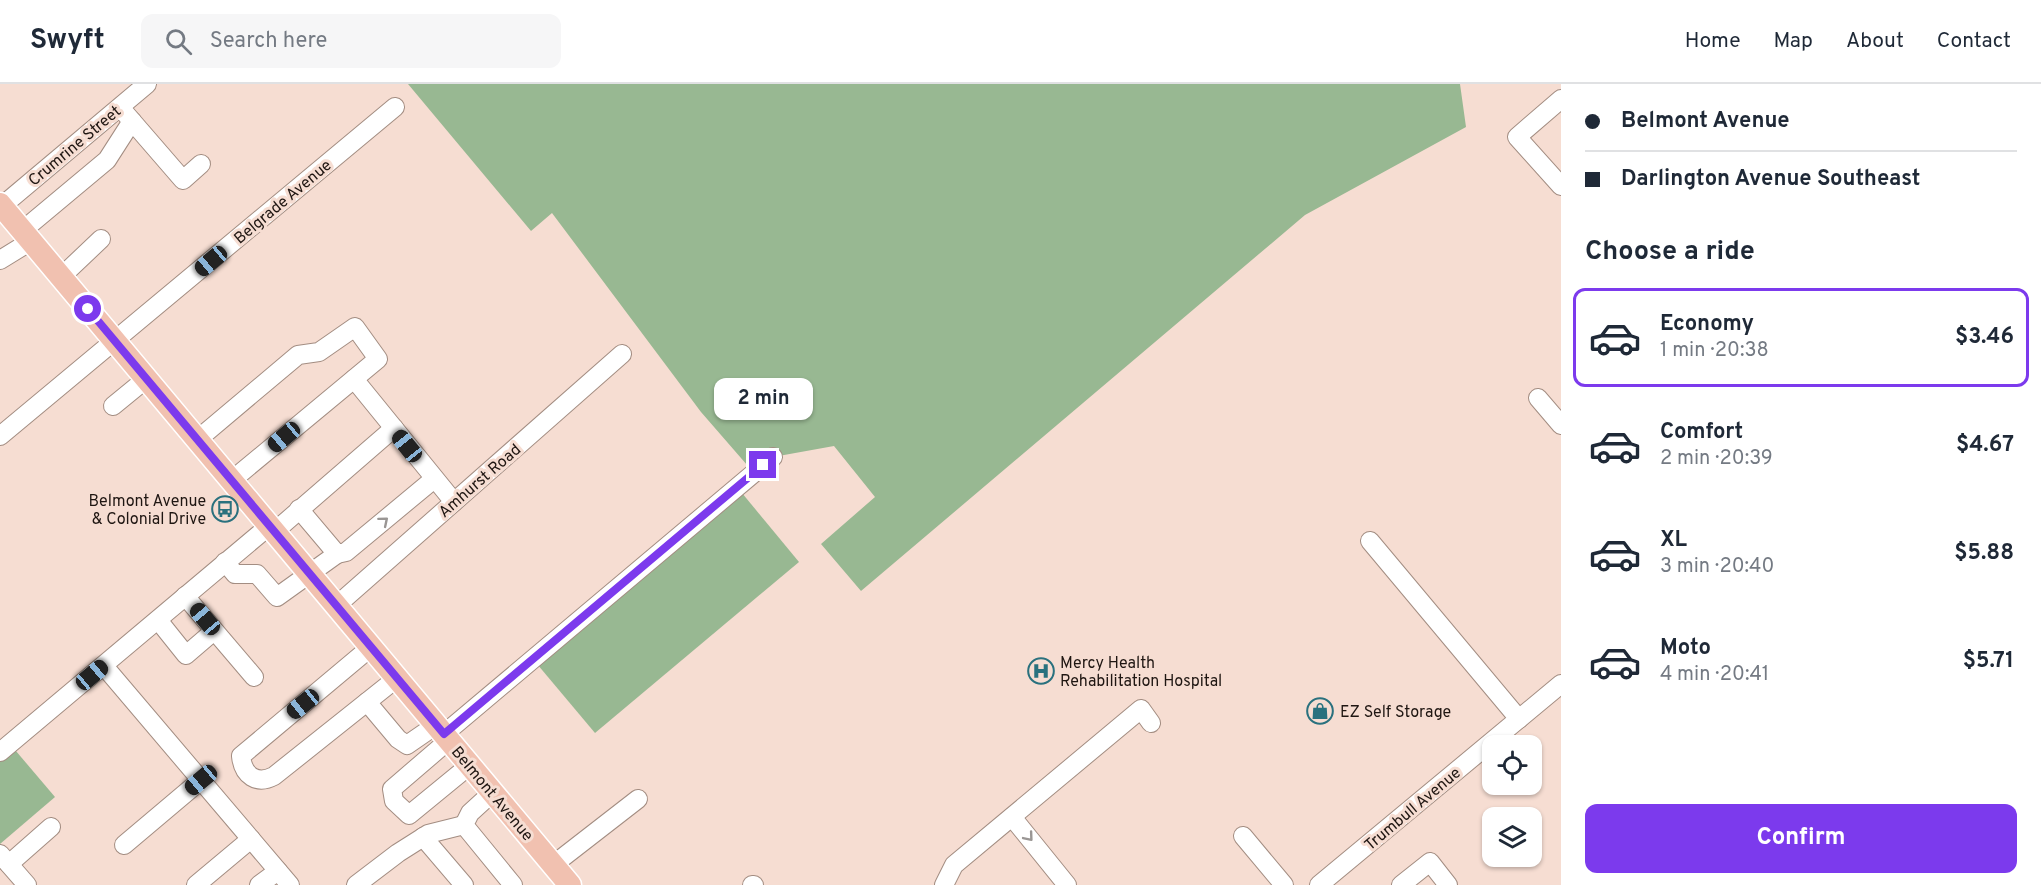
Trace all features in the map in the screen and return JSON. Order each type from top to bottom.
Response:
[{"type":"main road","name":"Belmont Avenue","points":[[1,205],[570,885]]},
{"type":"street","name":"Crumrine Street","points":[[1,205],[147,84]]},
{"type":"street","points":[[1561,99],[1517,137],[1561,186]]},
{"type":"street","points":[[120,107],[183,180],[201,164]]},
{"type":"street","name":"Belgrade Avenue","points":[[0,436],[395,107]]},
{"type":"street","points":[[0,260],[107,160],[132,121]]},
{"type":"street","points":[[61,278],[101,239]]},
{"type":"street","points":[[197,440],[298,355],[319,352],[355,327],[378,359],[231,481]]},
{"type":"street","name":"Amhurst Road","points":[[336,606],[622,354]]},
{"type":"street","points":[[113,406],[146,379]]},
{"type":"street","points":[[354,379],[454,502]]},
{"type":"street","points":[[1538,398],[1561,425]]},
{"type":"street","points":[[0,752],[225,562],[299,509],[394,429]]},
{"type":"street","points":[[470,765],[409,814],[394,801],[392,789],[443,733],[773,457]]},
{"type":"street","points":[[225,562],[235,574],[257,573],[277,597],[308,572],[337,554],[346,552],[435,479]]},
{"type":"street","points":[[299,509],[337,554]]},
{"type":"street","points":[[1371,541],[1519,719]]},
{"type":"street","points":[[185,596],[254,677]]},
{"type":"street","points":[[158,620],[186,655],[214,631]]},
{"type":"street","points":[[371,647],[250,747],[241,756],[241,764],[257,781],[263,782],[397,678]]},
{"type":"street","points":[[104,666],[290,885]]},
{"type":"street","name":"Trumbull Avenue","points":[[1319,885],[1561,684]]},
{"type":"street","points":[[367,702],[398,740],[407,745],[443,733]]},
{"type":"street","points":[[944,885],[954,865],[1141,709],[1151,723]]},
{"type":"street","points":[[124,845],[201,780]]},
{"type":"street","points":[[356,885],[423,837],[464,825],[470,813],[493,792]]},
{"type":"street","points":[[554,865],[638,799]]},
{"type":"street","points":[[1012,817],[1067,885]]},
{"type":"street","points":[[464,825],[513,885]]},
{"type":"street","points":[[27,885],[5,859],[51,827]]},
{"type":"street","points":[[1243,836],[1284,885]]},
{"type":"street","points":[[423,837],[464,885]]},
{"type":"street","points":[[196,885],[251,839]]},
{"type":"street","points":[[1401,885],[1430,862],[1448,885]]},
{"type":"street","points":[[259,885],[278,870]]},
{"type":"green space","points":[[408,84],[1460,84],[1466,127],[1305,215],[861,591],[821,544],[875,497],[834,446],[773,457],[754,473],[701,412],[552,213],[531,231]]},
{"type":"green space","points":[[737,487],[799,562],[595,733],[532,658]]},
{"type":"green space","points":[[10,744],[55,797],[0,844],[0,752]]},
{"type":"place","name":"Belmont Avenue & Colonial Drive","points":[[225,509]]},
{"type":"place","name":"Mercy Health Rehabilitation Hospital","points":[[1041,671]]},
{"type":"place","name":"EZ Self Storage","points":[[1320,711]]},
{"type":"route","points":[[88,309],[444,734],[763,465]]}]
